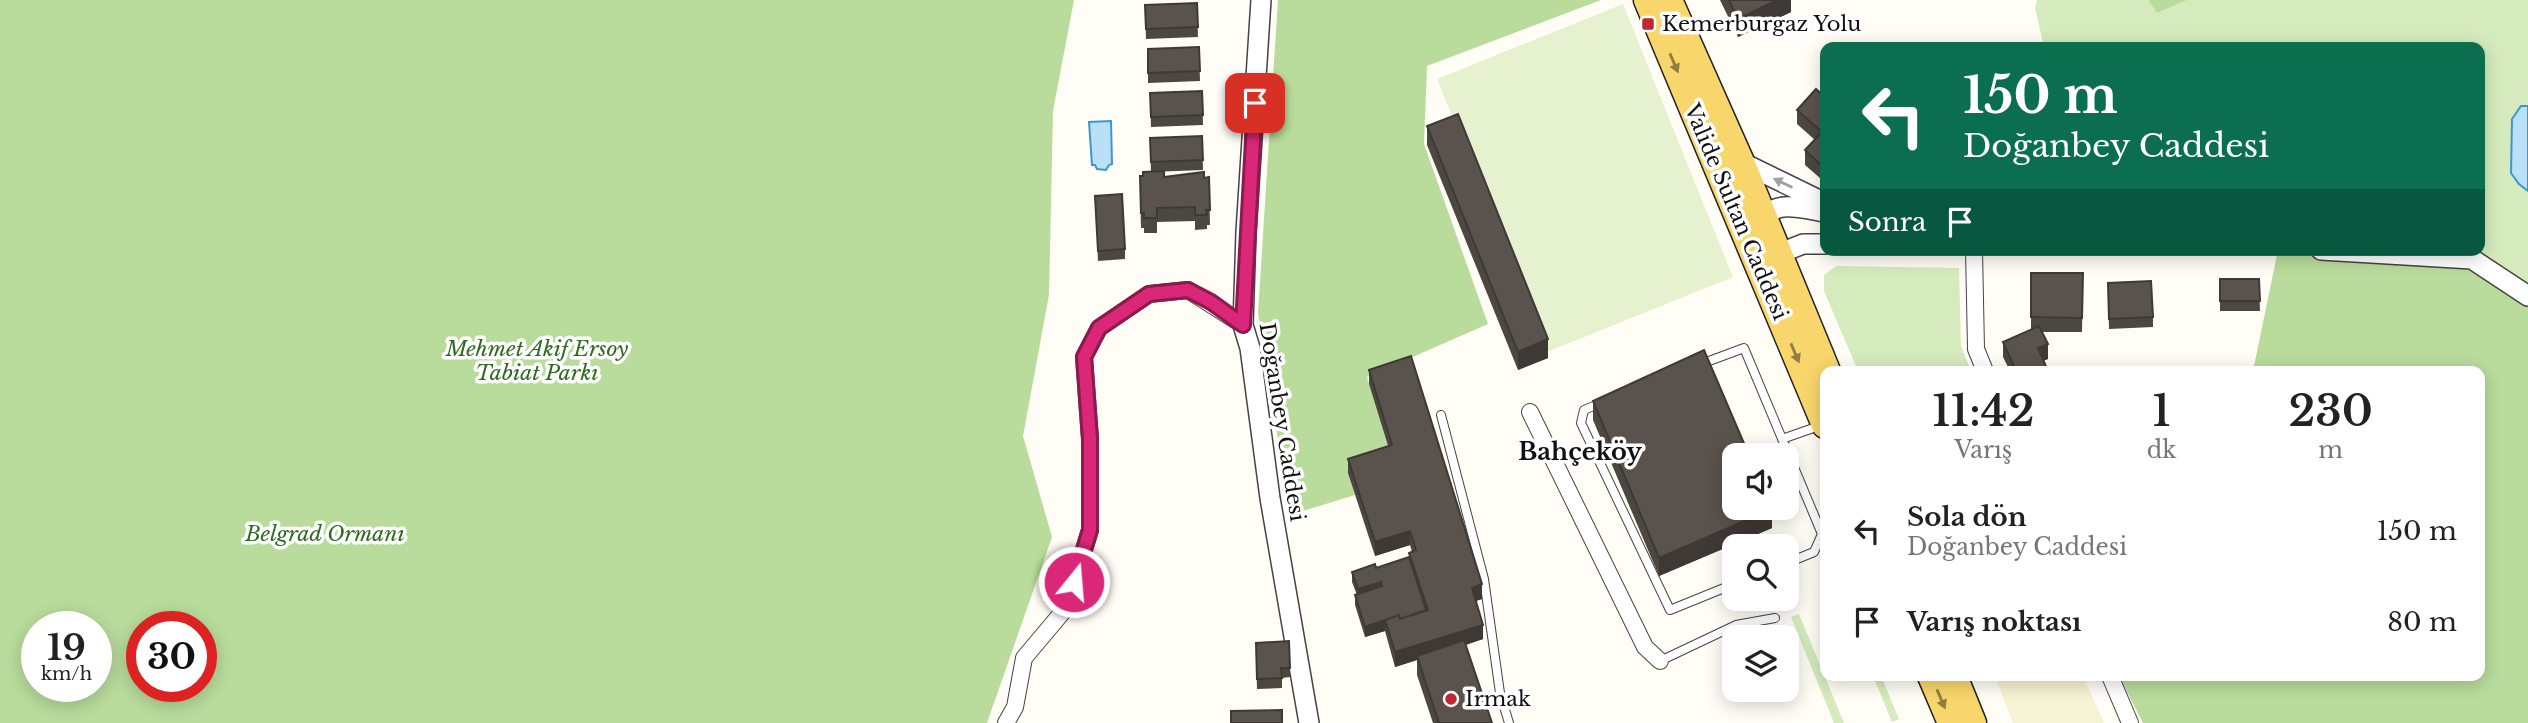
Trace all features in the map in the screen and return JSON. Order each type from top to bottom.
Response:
[{"type":"main road","name":"Valide Sultan Caddesi","points":[[1647,0],[1820,412]]},
{"type":"main road","name":"Valide Sultan Caddesi","points":[[1669,0],[1741,162],[1825,366]]},
{"type":"main road","points":[[1933,681],[1951,723]]},
{"type":"main road","points":[[1956,681],[1973,723]]},
{"type":"street","name":"Doğanbey Caddesi","points":[[1261,0],[1246,232],[1243,325],[1250,348],[1270,498],[1309,723]]},
{"type":"street","points":[[1741,162],[1820,201]]},
{"type":"street","points":[[1747,237],[1763,215],[1785,206],[1820,211]]},
{"type":"street","points":[[1779,254],[1803,244],[1820,244]]},
{"type":"street","points":[[1974,256],[1976,349],[1983,366]]},
{"type":"street","points":[[2412,256],[2472,260],[2528,296]]},
{"type":"street","points":[[1006,723],[1015,707],[1024,658],[1066,608],[1090,530],[1090,439],[1084,357],[1099,328],[1149,294],[1188,290],[1211,302],[1243,325]]},
{"type":"street","points":[[1531,412],[1645,647],[1660,660]]},
{"type":"street","points":[[2112,681],[2130,723]]},
{"type":"lane","points":[[1695,367],[1744,348],[1820,529]]},
{"type":"lane","points":[[1608,400],[1584,410],[1581,423],[1670,610],[1722,589]]},
{"type":"lane","points":[[1441,415],[1484,579],[1500,693],[1509,723]]},
{"type":"lane","points":[[1782,439],[1820,426]]},
{"type":"lane","points":[[1799,558],[1814,552],[1820,538]]},
{"type":"lane","points":[[1660,660],[1736,625],[1775,618]]},
{"type":"shaded area","points":[[1997,681],[2085,681],[2104,723],[2013,723]]},
{"type":"green space","name":"Mehmet Akif Ersoy Tabiat Parkı","points":[[0,0],[1074,0],[1053,111],[1049,295],[1023,436],[1052,537],[987,723],[0,723]]},
{"type":"green space","points":[[1278,0],[1601,0],[1427,66],[1424,144],[1488,324],[1367,377],[1392,460],[1349,473],[1355,495],[1290,515],[1258,313]]},
{"type":"green space","points":[[2037,0],[2148,0],[2157,13],[2186,0],[2528,0],[2528,287],[2452,256],[2485,256],[2485,42],[2043,42],[2035,8]]},
{"type":"green space","points":[[2148,0],[2187,0],[2157,13]]},
{"type":"green space","points":[[1623,4],[1733,277],[1547,352],[1437,79]]},
{"type":"green space","points":[[2277,256],[2452,256],[2528,287],[2528,723],[2143,723],[2122,681],[2485,681],[2485,366],[2254,366]]},
{"type":"green space","points":[[1836,266],[1959,268],[1961,346],[1969,366],[1856,366],[1824,291],[1824,275]]},
{"type":"green space","points":[[1799,614],[1820,665],[1820,681],[1827,681],[1844,723],[1834,723],[1799,637],[1799,625],[1794,625],[1791,617]]},
{"type":"green space","points":[[1875,681],[1883,681],[1899,719],[1892,722]]},
{"type":"water","points":[[2521,106],[2528,106],[2528,191],[2511,173],[2512,119]]},
{"type":"water","points":[[1111,121],[1112,164],[1106,170],[1097,169],[1092,165],[1089,122]]},
{"type":"building","points":[[1729,0],[1777,0],[1738,19]]},
{"type":"building","points":[[1197,3],[1198,27],[1146,29],[1145,5]]},
{"type":"building","points":[[1199,47],[1200,71],[1148,73],[1148,49]]},
{"type":"building","points":[[1816,89],[1820,93],[1820,130],[1797,110]]},
{"type":"building","points":[[1202,91],[1203,115],[1151,117],[1150,93]]},
{"type":"building","points":[[1458,114],[1548,339],[1518,352],[1427,126]]},
{"type":"building","points":[[1820,134],[1820,164],[1805,150]]},
{"type":"building","points":[[1202,136],[1203,160],[1151,162],[1150,138]]},
{"type":"building","points":[[1164,171],[1164,177],[1204,172],[1204,178],[1209,177],[1210,210],[1206,210],[1207,215],[1195,215],[1195,207],[1157,208],[1157,218],[1144,218],[1144,213],[1141,213],[1140,176],[1143,176],[1143,172]]},
{"type":"building","points":[[1122,194],[1125,249],[1098,251],[1095,196]]},
{"type":"building","points":[[2031,273],[2083,273],[2082,318],[2031,317]]},
{"type":"building","points":[[2220,279],[2259,279],[2260,301],[2220,301]]},
{"type":"building","points":[[2151,281],[2153,317],[2109,319],[2108,283]]},
{"type":"building","points":[[2039,326],[2048,344],[2038,348],[2046,366],[2014,366],[2003,342]]},
{"type":"building","points":[[1704,350],[1744,443],[1722,443],[1722,520],[1747,520],[1659,558],[1593,401]]},
{"type":"building","points":[[1411,356],[1482,584],[1472,588],[1483,625],[1395,652],[1385,620],[1399,615],[1400,619],[1428,610],[1409,553],[1416,550],[1410,531],[1375,542],[1348,459],[1392,445],[1369,370]]},
{"type":"building","points":[[1409,557],[1426,610],[1400,619],[1399,615],[1365,627],[1355,595],[1382,586],[1381,582],[1358,589],[1352,572],[1375,564],[1376,568]]},
{"type":"building","name":"Irmak","points":[[1464,640],[1492,723],[1439,723],[1417,656]]},
{"type":"building","points":[[1289,641],[1290,668],[1281,668],[1282,678],[1257,679],[1256,643]]},
{"type":"building","points":[[1282,710],[1282,723],[1231,723],[1231,711]]},
{"type":"place","name":"Kemerburgaz Yolu","points":[[1648,24]]},
{"type":"place","name":"Irmak","points":[[1451,699]]},
{"type":"district","name":"Bahçeköy","points":[[1580,451]]},
{"type":"route","points":[[1074,582],[1090,530],[1090,439],[1084,357],[1099,328],[1149,294],[1188,290],[1211,302],[1243,325],[1255,103]]},
{"type":"park label","name":"Belgrad Ormanı","points":[[325,534]]}]
